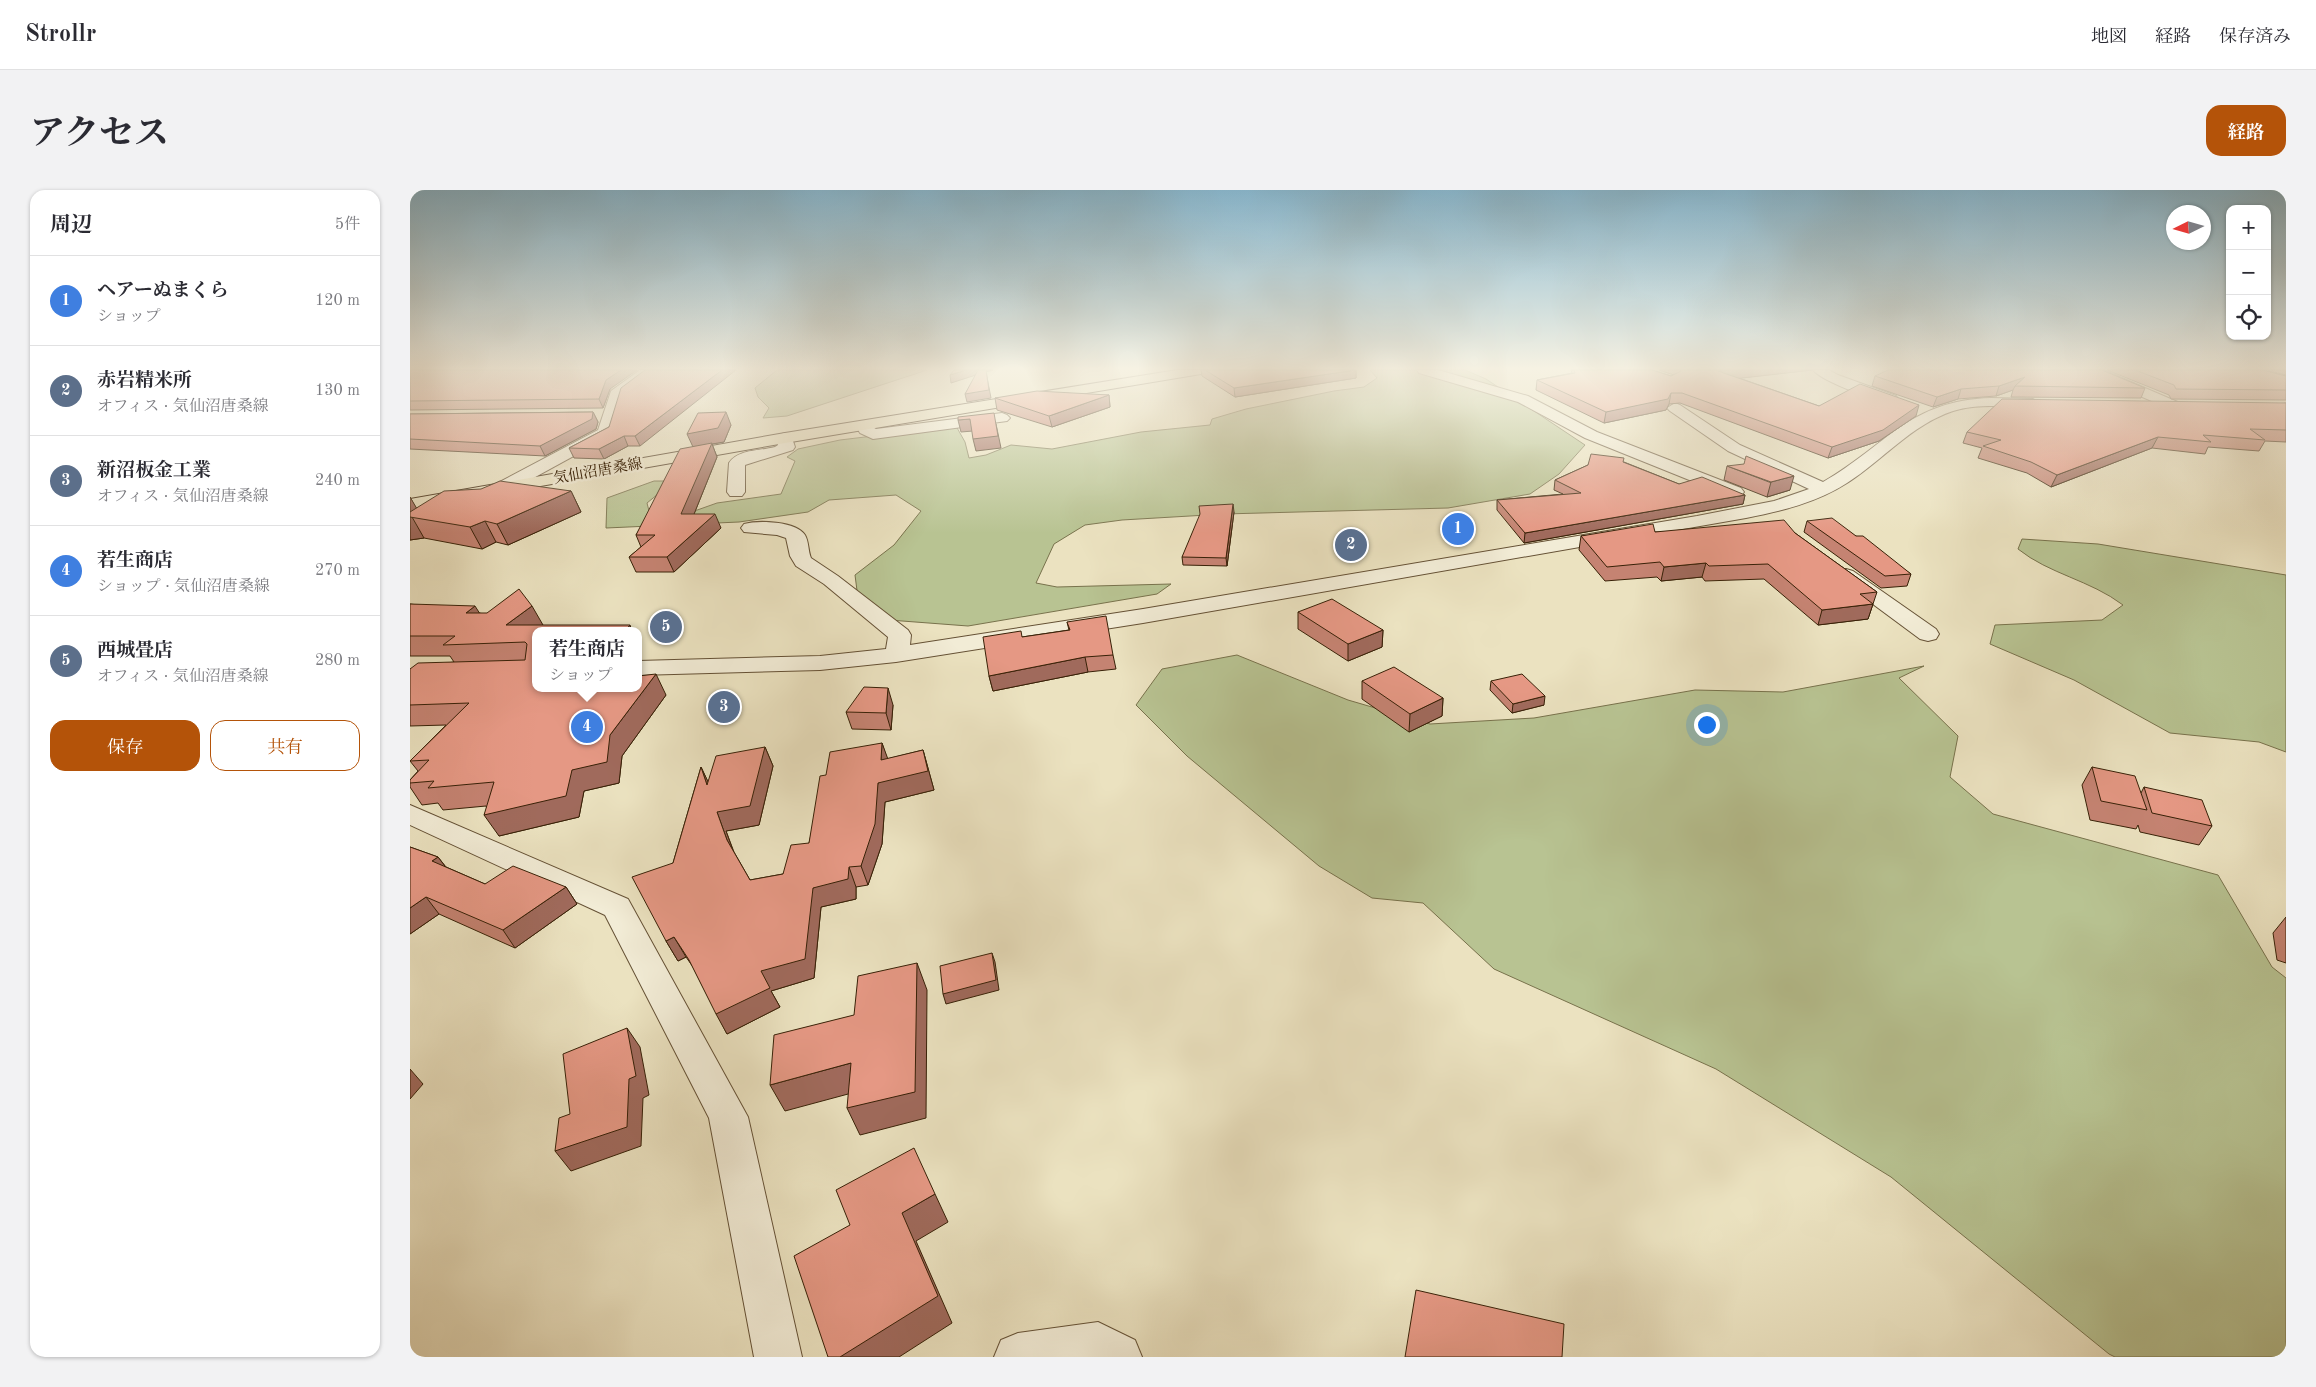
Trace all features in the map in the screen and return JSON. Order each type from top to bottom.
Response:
[{"type":"main road","name":"気仙沼唐桑線","points":[[410,504],[785,438],[873,424]]},
{"type":"street","points":[[496,490],[586,444],[606,432],[606,424]]},
{"type":"street","points":[[864,426],[866,430],[873,434],[950,424]]},
{"type":"street","points":[[1571,424],[1591,435],[1682,470],[1777,514]]},
{"type":"street","points":[[1699,424],[1734,448],[1823,489]]},
{"type":"street","points":[[642,668],[820,663],[896,655],[1190,608],[1576,541],[1697,522],[1777,514],[1841,480],[1901,424]]},
{"type":"street","points":[[736,492],[737,464],[750,457],[782,450],[787,447],[785,438]]},
{"type":"street","points":[[496,490],[538,499]]},
{"type":"street","points":[[431,518],[466,495]]},
{"type":"street","points":[[751,528],[780,529],[793,534],[796,537],[803,562],[831,580],[900,635],[896,655]]},
{"type":"street","points":[[1832,564],[1928,634]]},
{"type":"street","points":[[410,814],[617,907],[728,1117],[778,1357]]},
{"type":"street","points":[[1018,1357],[1098,1344],[1118,1357]]},
{"type":"green space","points":[[1554,424],[1585,445],[1559,474],[1530,494],[1448,508],[1224,514],[1122,520],[1085,525],[1054,544],[1036,583],[1057,587],[1171,584],[1157,594],[968,626],[889,620],[859,606],[855,575],[894,545],[921,511],[896,495],[829,500],[808,512],[739,522],[606,528],[607,498],[654,481],[674,481],[647,503],[650,515],[686,514],[717,503],[781,494],[795,461],[787,457],[798,449],[840,440],[956,426],[965,442],[969,458],[986,455],[1011,445],[1052,449],[1141,432],[1210,425]]},
{"type":"green space","points":[[2022,539],[2098,544],[2286,575],[2286,752],[2259,742],[2170,733],[2074,680],[1990,644],[1995,625],[2102,620],[2123,605],[2097,589],[2030,558],[2018,549]]},
{"type":"green space","points":[[1237,655],[1348,700],[1430,724],[1534,718],[1695,690],[1783,692],[1924,666],[1899,678],[1958,736],[1950,777],[1993,814],[2218,875],[2272,967],[2286,978],[2286,1357],[2115,1357],[2109,1354],[1891,1177],[1716,1069],[1494,969],[1423,903],[1372,898],[1319,866],[1187,756],[1136,705],[1162,669]]},
{"type":"building","points":[[410,424],[581,424],[540,446],[410,439]]},
{"type":"building","points":[[610,424],[650,424],[635,436],[624,436],[599,449],[569,448],[609,427]]},
{"type":"building","points":[[692,424],[720,424],[718,428],[687,434]]},
{"type":"building","points":[[971,424],[996,424],[998,436],[973,439]]},
{"type":"building","points":[[1769,424],[1891,424],[1883,430],[1832,447]]},
{"type":"building","points":[[1975,424],[2286,424],[2286,430],[2250,429],[2265,440],[2203,435],[2211,442],[2158,437],[2057,475],[2031,462],[1983,446],[2001,440],[1967,432]]},
{"type":"building","points":[[712,443],[681,514],[715,514],[667,557],[629,557],[655,535],[636,535],[680,449]]},
{"type":"building","points":[[1591,454],[1624,458],[1623,462],[1679,484],[1702,477],[1745,495],[1525,533],[1497,500],[1581,493],[1555,480],[1588,465]]},
{"type":"building","points":[[1746,456],[1794,476],[1771,482],[1727,466],[1744,464]]},
{"type":"building","points":[[500,481],[571,491],[497,524],[485,521],[470,527],[410,517],[410,512],[444,491],[481,489]]},
{"type":"building","points":[[1233,504],[1226,558],[1182,557],[1200,514],[1199,506]]},
{"type":"building","points":[[1832,518],[1856,536],[1863,536],[1911,574],[1885,576],[1807,521]]},
{"type":"building","points":[[1784,520],[1795,533],[1877,592],[1860,594],[1873,604],[1822,610],[1768,564],[1709,566],[1706,563],[1664,567],[1660,562],[1607,567],[1581,536],[1653,524],[1655,532]]},
{"type":"building","points":[[519,589],[532,606],[506,625],[630,625],[628,627],[532,627],[532,692],[642,692],[642,676],[656,674],[610,735],[607,762],[572,770],[566,796],[484,815],[494,782],[428,788],[434,781],[410,783],[410,780],[429,760],[410,761],[469,703],[410,705],[410,669],[418,663],[525,660],[527,644],[525,642],[443,645],[455,636],[410,636],[410,604],[475,606],[466,613],[487,613]]},
{"type":"building","points":[[1332,599],[1383,630],[1348,644],[1298,612]]},
{"type":"building","points":[[1106,616],[1113,655],[1085,657],[989,676],[983,637],[1021,631],[1022,637],[1070,630],[1067,622]]},
{"type":"building","points":[[1394,667],[1443,698],[1410,714],[1362,681]]},
{"type":"building","points":[[1522,674],[1545,696],[1513,704],[1491,681]]},
{"type":"building","points":[[864,687],[888,688],[886,713],[846,712]]},
{"type":"building","points":[[882,743],[881,760],[923,750],[928,771],[878,783],[875,824],[861,866],[849,867],[848,879],[813,888],[805,959],[761,971],[770,988],[716,1014],[689,960],[674,937],[666,941],[632,877],[673,863],[701,767],[707,785],[716,756],[765,747],[750,806],[717,812],[727,840],[750,880],[783,874],[791,845],[809,843],[820,776],[826,775],[830,752]]},
{"type":"building","points":[[2092,767],[2135,776],[2147,810],[2101,801]]},
{"type":"building","points":[[2144,787],[2202,800],[2212,826],[2152,813]]},
{"type":"building","points":[[410,847],[438,857],[432,861],[485,884],[513,866],[566,887],[503,930],[426,897],[410,908]]},
{"type":"building","points":[[992,953],[996,980],[943,994],[940,966]]},
{"type":"building","points":[[917,963],[915,1092],[847,1108],[851,1063],[770,1085],[774,1035],[854,1015],[858,976]]},
{"type":"building","points":[[627,1028],[636,1076],[629,1079],[627,1127],[555,1151],[559,1118],[570,1114],[563,1054]]},
{"type":"building","points":[[914,1148],[935,1194],[902,1213],[938,1296],[840,1357],[828,1357],[794,1256],[850,1225],[836,1190]]},
{"type":"building","points":[[1416,1290],[1564,1324],[1562,1357],[1405,1357]]},
{"type":"place","name":"ヘアーぬまくら","points":[[1458,529]]},
{"type":"place","name":"赤岩精米所","points":[[1351,545]]},
{"type":"place","name":"西城畳店","points":[[666,627]]},
{"type":"place","name":"新沼板金工業","points":[[724,707]]},
{"type":"place","name":"若生商店","points":[[587,727]]}]
